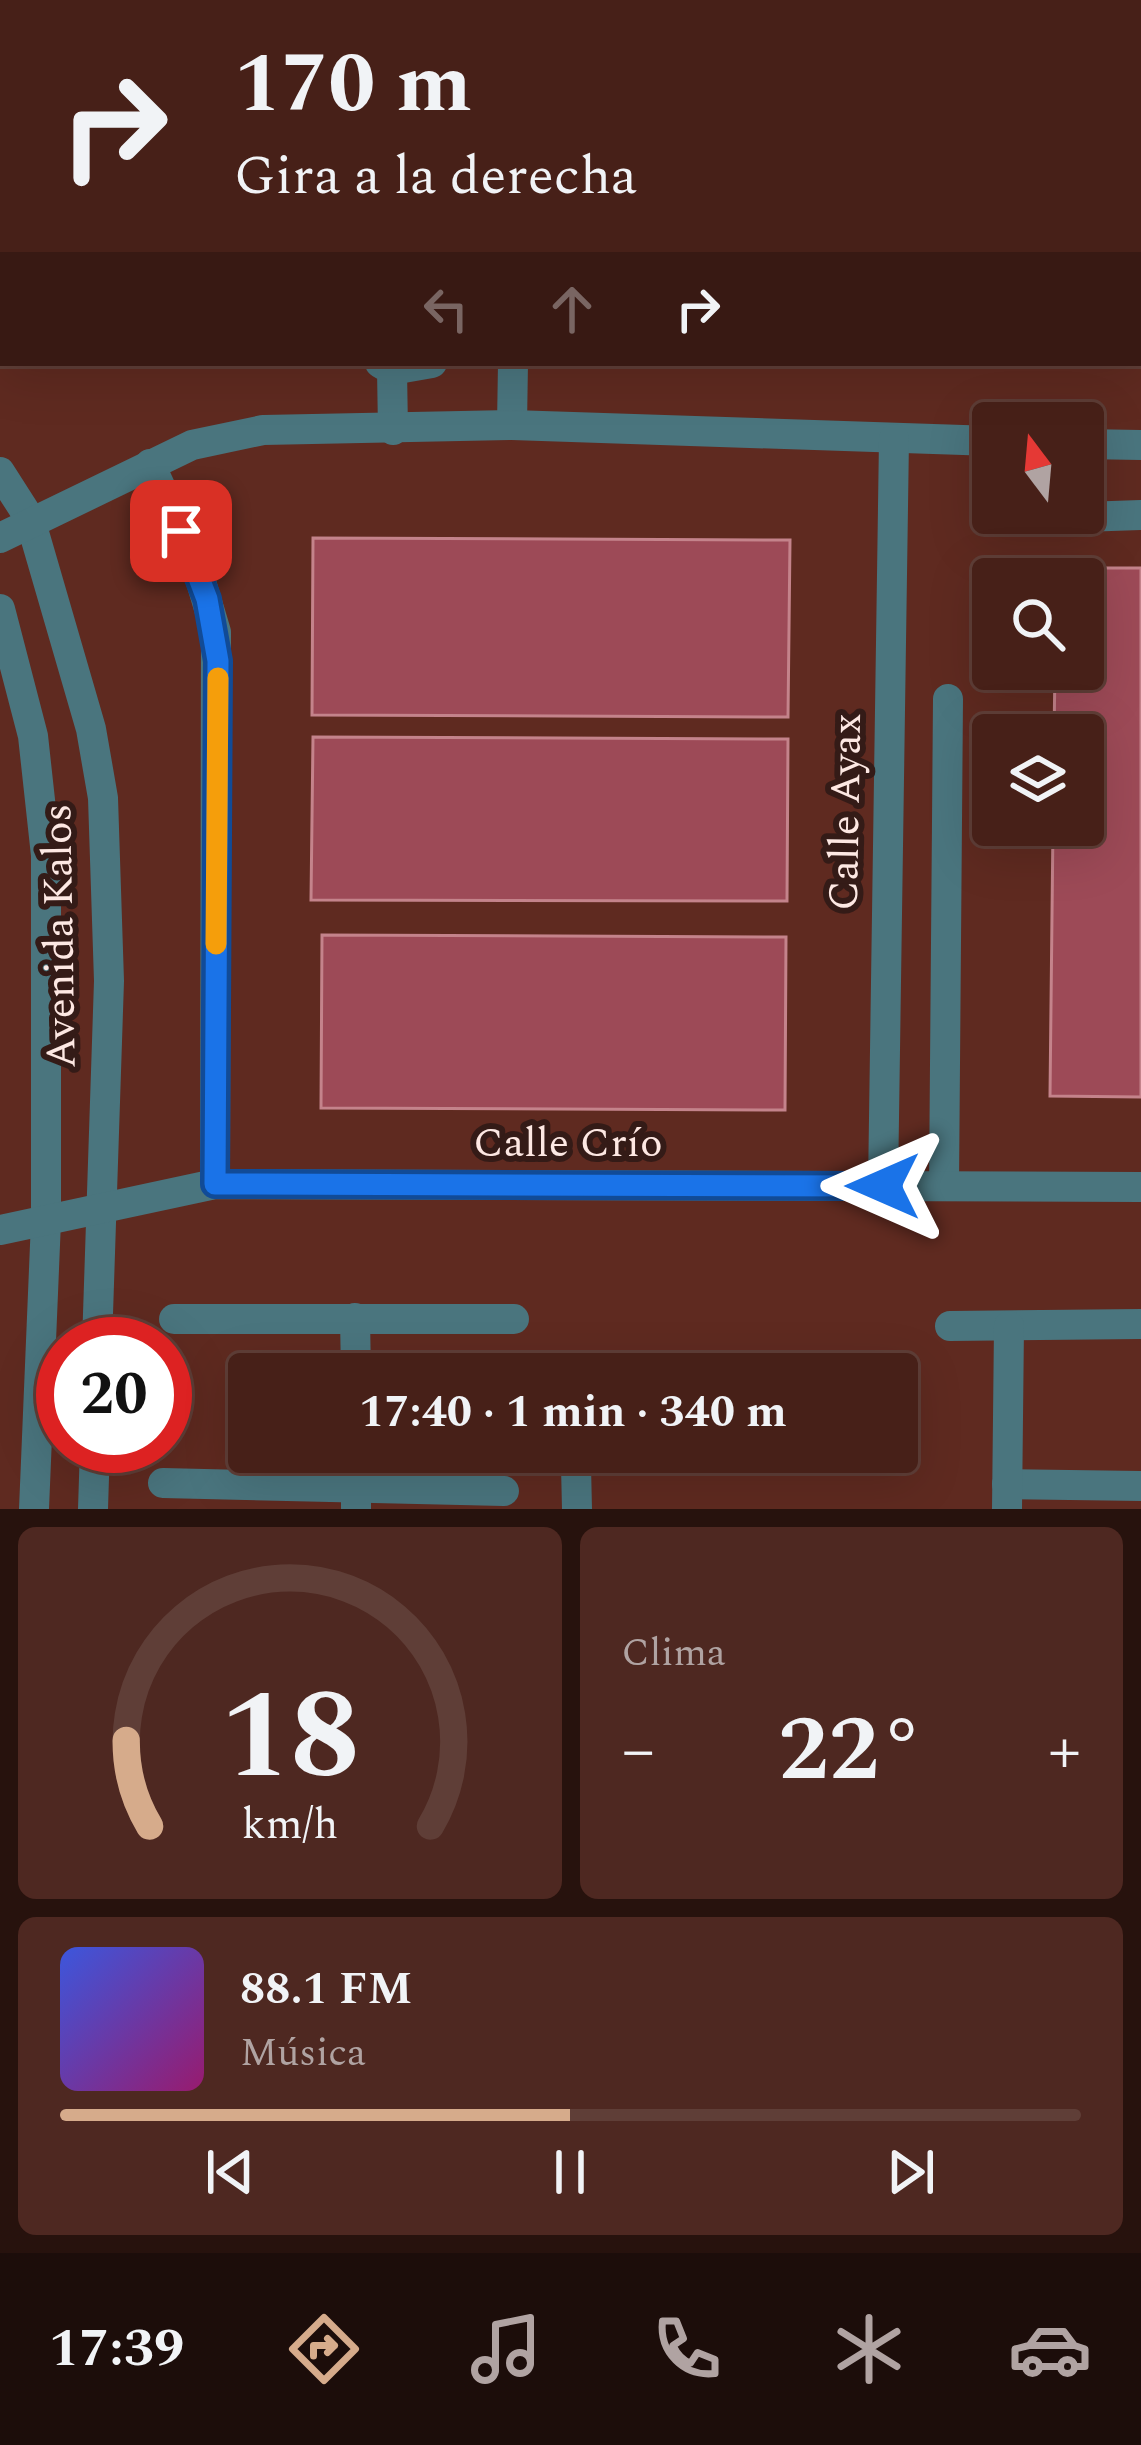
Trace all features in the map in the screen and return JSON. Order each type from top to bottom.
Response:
[{"type":"street","points":[[386,366],[393,430]]},
{"type":"street","points":[[512,425],[513,366]]},
{"type":"street","points":[[0,538],[30,519],[192,445],[263,430],[512,425],[972,441]]},
{"type":"street","name":"Calle Ayax","points":[[883,1186],[893,439]]},
{"type":"street","points":[[1104,444],[1141,445]]},
{"type":"street","points":[[150,464],[196,565],[216,632],[215,1184]]},
{"type":"street","name":"Avenida Kalos","points":[[0,472],[30,519],[91,729],[103,798],[110,981],[97,1317]]},
{"type":"street","points":[[1104,516],[1141,515]]},
{"type":"street","points":[[0,609],[33,736],[46,855],[46,1221],[34,1509]]},
{"type":"street","points":[[944,1186],[948,699]]},
{"type":"street","name":"Calle Crío","points":[[0,1229],[215,1184],[1141,1187]]},
{"type":"street","points":[[355,1318],[356,1353]]},
{"type":"street","points":[[192,1319],[514,1319]]},
{"type":"street","points":[[950,1326],[1141,1324]]},
{"type":"street","points":[[1009,1327],[1007,1496],[1141,1486]]},
{"type":"street","points":[[93,1509],[94,1473]]},
{"type":"street","points":[[576,1473],[577,1509]]},
{"type":"street","points":[[163,1483],[356,1497],[504,1491]]},
{"type":"building","points":[[313,538],[790,540],[788,717],[312,715]]},
{"type":"building","points":[[1104,568],[1141,568],[1141,1097],[1050,1096],[1053,846],[1104,846],[1104,714],[1054,714],[1055,690],[1104,690]]},
{"type":"building","points":[[313,737],[788,739],[787,901],[311,900]]},
{"type":"building","points":[[322,935],[786,937],[785,1110],[321,1108]]},
{"type":"slow traffic","points":[[216,944],[218,678]]},
{"type":"route","points":[[181,531],[207,599],[218,661],[215,1184],[883,1186]]}]
